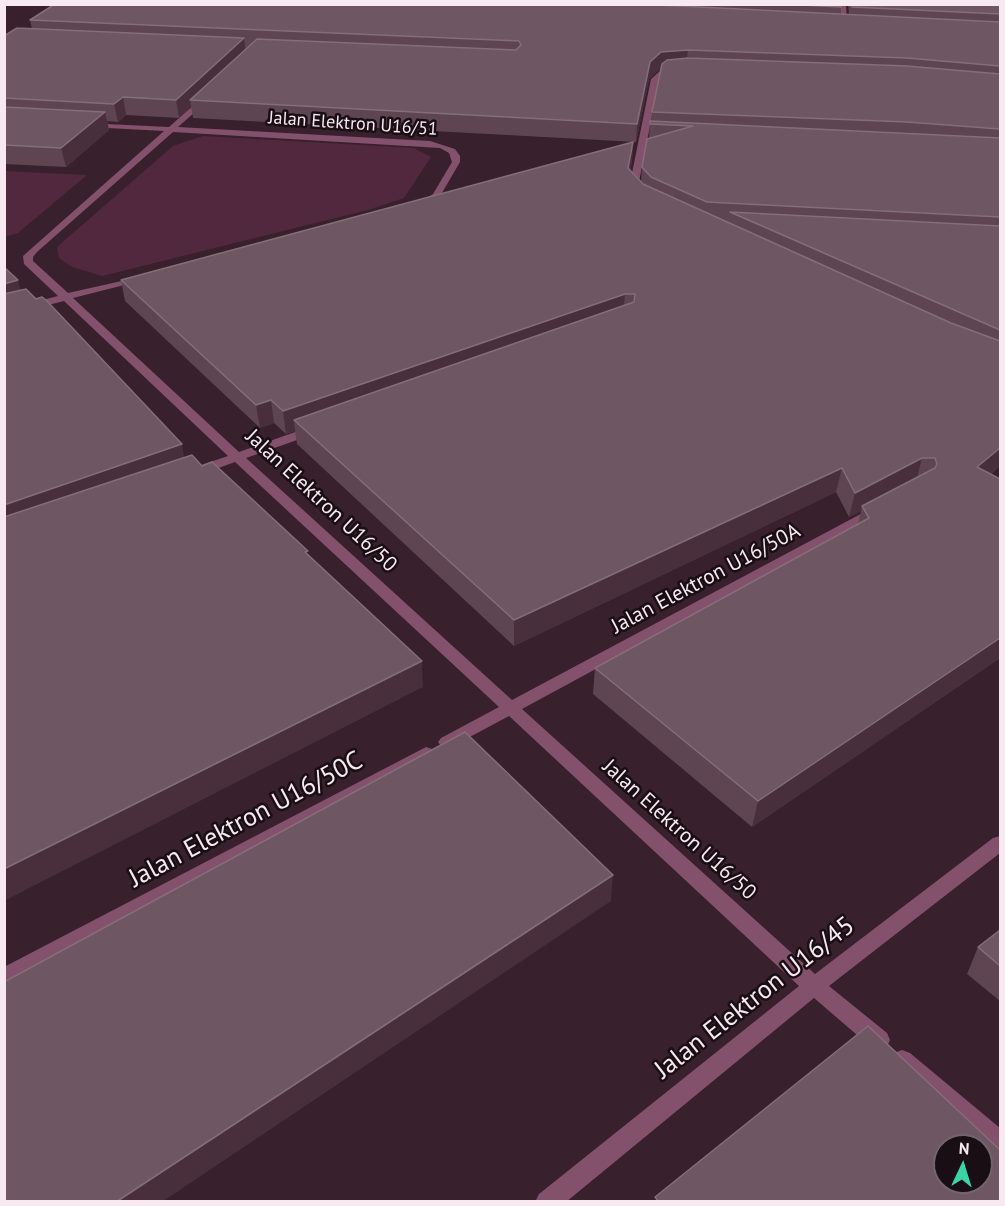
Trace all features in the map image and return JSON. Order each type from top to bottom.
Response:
[{"type":"street","points":[[843,4],[844,27]]},
{"type":"street","points":[[833,27],[855,28]]},
{"type":"street","points":[[645,200],[633,188],[655,79],[663,74],[686,71]]},
{"type":"street","name":"Jalan Elektron U16/50","points":[[216,90],[28,256],[28,262],[237,457],[814,986],[1000,1142]]},
{"type":"street","points":[[84,124],[174,129]]},
{"type":"street","name":"Jalan Elektron U16/51","points":[[174,129],[430,144],[452,151],[456,156],[456,162],[436,196],[407,213]]},
{"type":"street","points":[[643,134],[655,135]]},
{"type":"street","points":[[4,313],[146,277]]},
{"type":"street","points":[[181,477],[326,426]]},
{"type":"street","name":"Jalan Elektron U16/50A","points":[[511,708],[890,504]]},
{"type":"street","name":"Jalan Elektron U16/50C","points":[[4,977],[511,708]]},
{"type":"street","name":"Jalan Elektron U16/45","points":[[547,1202],[814,986],[1000,843]]},
{"type":"shaded area","points":[[203,136],[414,148],[431,157],[404,198],[368,210],[102,276],[72,267],[59,258],[57,247],[173,146]]},
{"type":"shaded area","points":[[5,171],[87,175],[18,233],[5,237]]},
{"type":"building","points":[[55,4],[639,4],[1000,22],[1000,66],[907,58],[688,50],[661,52],[650,62],[637,124],[190,100],[257,39],[516,50],[521,45],[519,41],[30,20]]},
{"type":"building","points":[[784,4],[841,4],[841,7]]},
{"type":"building","points":[[852,4],[1000,4],[1000,14],[852,7]]},
{"type":"building","points":[[17,28],[244,38],[176,100],[123,97],[114,104],[4,98],[4,36]]},
{"type":"building","points":[[688,58],[907,66],[1000,74],[1000,129],[907,122],[652,112],[662,64],[667,60]]},
{"type":"building","points":[[4,107],[105,112],[61,148],[4,145]]},
{"type":"building","points":[[650,121],[1000,138],[1000,217],[707,202],[651,177],[642,167],[647,139],[693,126],[650,124]]},
{"type":"building","points":[[633,142],[628,168],[643,184],[951,323],[1000,341],[1000,448],[977,467],[1000,479],[1000,638],[758,801],[595,668],[869,518],[862,506],[935,468],[937,464],[935,458],[922,458],[855,493],[842,468],[514,620],[294,420],[634,302],[635,294],[625,294],[283,411],[271,400],[256,405],[121,280]]},
{"type":"building","points":[[730,212],[1000,226],[1000,330]]},
{"type":"building","points":[[4,267],[18,280],[4,284]]},
{"type":"building","points":[[26,289],[36,299],[42,297],[46,300],[182,444],[4,505],[4,294]]},
{"type":"building","points":[[192,455],[202,466],[212,462],[422,661],[4,869],[4,517]]},
{"type":"building","points":[[465,732],[613,875],[116,1202],[4,1202],[4,982]]},
{"type":"building","points":[[1000,930],[1000,966],[978,947]]},
{"type":"building","points":[[868,1026],[983,1134],[933,1134],[933,1194],[993,1194],[993,1143],[1000,1150],[1000,1202],[658,1201],[655,1197]]}]
